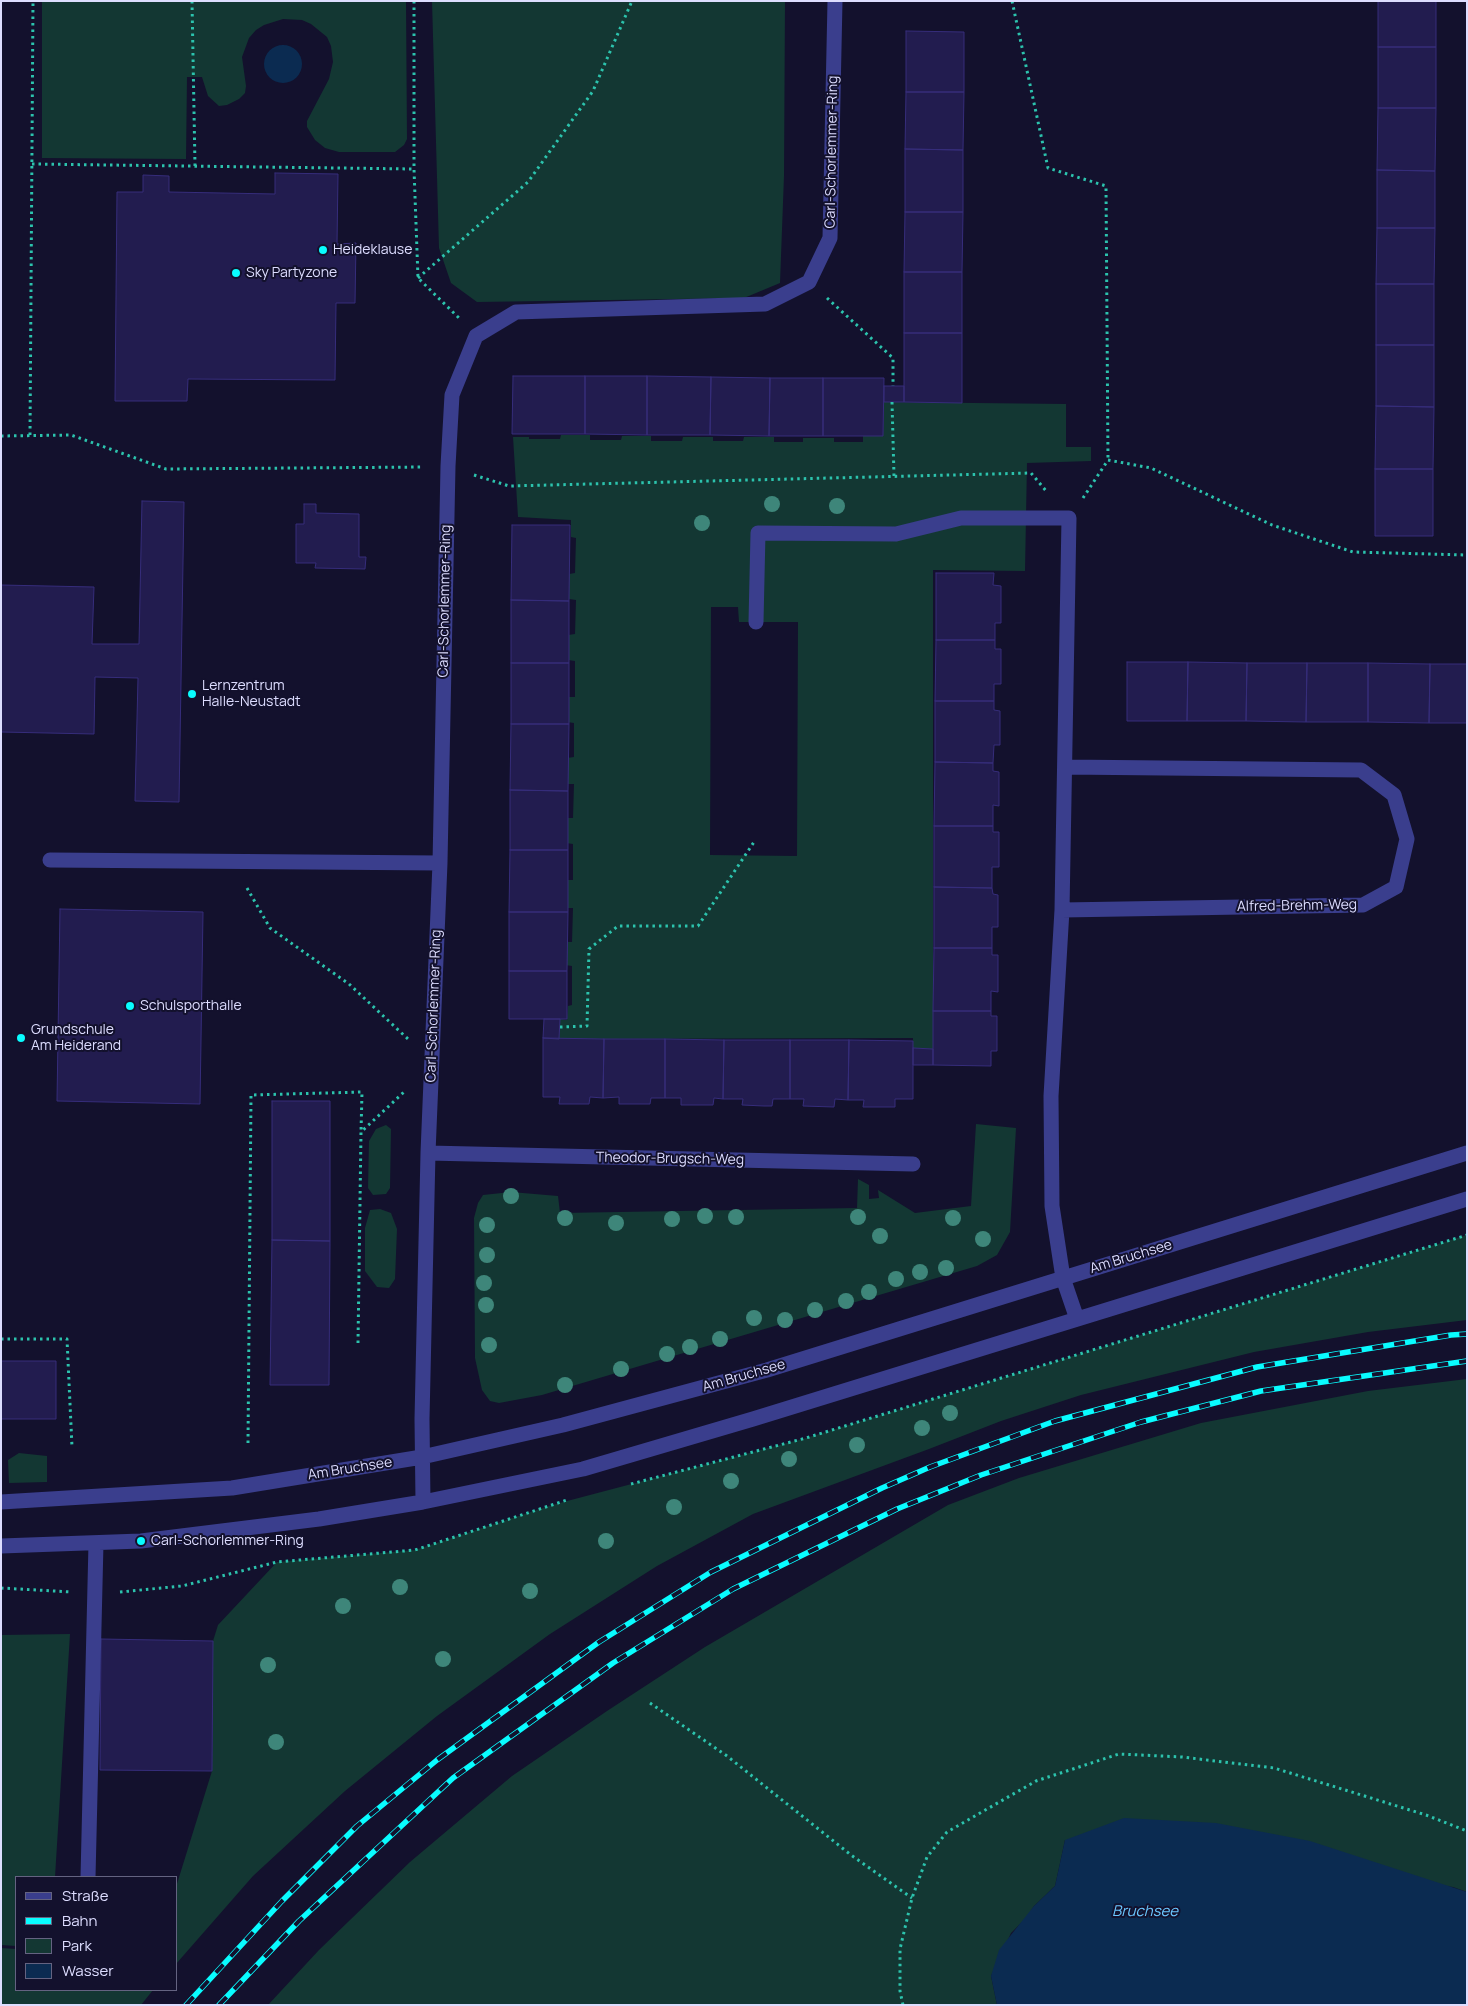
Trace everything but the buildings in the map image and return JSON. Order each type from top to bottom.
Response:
[{"type":"street","name":"Carl-Schorlemmer-Ring","points":[[809,282],[830,238],[834,1]]},
{"type":"street","points":[[476,336],[516,312],[765,304],[809,282]]},
{"type":"street","name":"Carl-Schorlemmer-Ring","points":[[423,1502],[422,1457],[428,1153],[440,863],[448,466],[452,395],[476,336]]},
{"type":"street","points":[[756,622],[758,533],[896,534],[961,518],[1069,518],[1062,910],[1051,1114],[1052,1206],[1063,1278],[1077,1319]]},
{"type":"street","name":"Alfred-Brehm-Weg","points":[[1062,910],[1363,905],[1396,887],[1407,838],[1394,795],[1361,770],[1065,767]]},
{"type":"street","points":[[50,860],[440,863]]},
{"type":"street","name":"Am Bruchsee","points":[[1,1502],[232,1488],[422,1457],[563,1425],[767,1370],[1467,1152]]},
{"type":"street","name":"Theodor-Brugsch-Weg","points":[[428,1153],[913,1164]]},
{"type":"street","points":[[1,1546],[141,1541],[309,1520],[423,1502],[583,1469],[753,1420],[1467,1199]]},
{"type":"street","points":[[88,1876],[96,1543]]},
{"type":"path","points":[[30,435],[33,1]]},
{"type":"path","points":[[192,1],[195,166]]},
{"type":"path","points":[[414,1],[414,169],[418,278],[476,336]]},
{"type":"path","points":[[418,278],[528,182],[593,91],[632,1]]},
{"type":"path","points":[[1,436],[71,435],[166,469],[448,466],[509,486],[1031,473],[1069,518],[1108,460],[1106,186],[1048,168],[1012,1]]},
{"type":"path","points":[[32,164],[414,169]]},
{"type":"path","points":[[809,282],[893,358],[893,386]]},
{"type":"path","points":[[892,402],[894,476]]},
{"type":"path","points":[[1108,460],[1151,468],[1272,525],[1353,552],[1467,555]]},
{"type":"path","points":[[560,1027],[587,1026],[589,949],[618,926],[698,926],[754,842]]},
{"type":"path","points":[[220,862],[240,876],[270,928],[349,984],[410,1040]]},
{"type":"path","points":[[361,1132],[408,1088]]},
{"type":"path","points":[[248,1443],[251,1095],[362,1092],[358,1342]]},
{"type":"path","points":[[1,1339],[67,1339],[72,1447]]},
{"type":"path","points":[[650,1703],[727,1756],[851,1855],[912,1898]]},
{"type":"path","points":[[903,2005],[900,1991],[900,1949],[912,1898],[927,1857],[947,1832],[1036,1781],[1119,1754],[1182,1757],[1274,1768],[1426,1815],[1467,1831]]},
{"type":"green space","points":[[42,1],[406,1],[407,139],[404,145],[395,152],[339,152],[325,148],[315,140],[307,127],[307,121],[329,79],[333,62],[331,46],[327,37],[311,24],[302,20],[283,19],[264,25],[249,38],[242,57],[246,86],[245,93],[239,99],[227,105],[219,106],[208,96],[202,77],[187,77],[186,159],[42,158]]},
{"type":"green space","points":[[432,1],[785,1],[784,176],[780,283],[744,298],[477,302],[451,283],[439,248]]},
{"type":"green space","points":[[884,402],[1066,404],[1066,447],[1091,447],[1091,461],[1027,463],[1025,571],[933,570],[933,1049],[913,1048],[913,1038],[559,1039],[560,1019],[567,1020],[568,1006],[572,1005],[572,966],[565,965],[565,942],[572,942],[573,908],[566,908],[566,880],[573,880],[573,844],[566,843],[566,818],[573,818],[574,784],[567,784],[567,758],[574,757],[574,723],[567,722],[568,697],[575,697],[575,661],[568,660],[568,635],[575,634],[576,600],[569,599],[569,574],[575,573],[576,538],[571,537],[571,520],[518,517],[513,437],[560,439],[561,435],[590,435],[590,440],[621,440],[622,436],[651,436],[651,441],[682,441],[683,437],[713,437],[713,441],[743,441],[744,437],[774,437],[774,442],[803,442],[803,438],[834,438],[834,442],[863,442],[863,435],[883,436]],"holes":[[[711,607],[738,607],[739,622],[798,622],[797,856],[710,855]]]},
{"type":"green space","points":[[976,1124],[1016,1128],[1010,1232],[997,1255],[977,1266],[542,1395],[499,1403],[490,1401],[482,1390],[475,1358],[474,1218],[478,1203],[483,1195],[511,1192],[558,1196],[560,1213],[857,1208],[858,1179],[869,1185],[869,1199],[879,1198],[878,1190],[915,1213],[971,1206]]},
{"type":"green space","points":[[386,1125],[391,1129],[390,1188],[386,1194],[373,1195],[368,1188],[369,1141],[376,1129]]},
{"type":"green space","points":[[380,1209],[391,1213],[397,1229],[395,1279],[389,1288],[377,1287],[365,1271],[365,1228],[370,1210]]},
{"type":"green space","points":[[1467,1235],[1467,1320],[1368,1332],[1254,1352],[1081,1395],[1001,1421],[753,1514],[657,1566],[550,1634],[437,1716],[345,1791],[253,1876],[178,1962],[178,1881],[212,1771],[213,1641],[218,1625],[277,1562],[415,1550],[552,1505],[806,1438]]},
{"type":"green space","points":[[1467,1379],[1467,1892],[1453,1887],[1065,1840],[1055,1886],[1034,1906],[1027,1917],[1011,1933],[991,1976],[997,2005],[268,2005],[319,1950],[410,1862],[512,1776],[705,1647],[948,1505],[1019,1478],[1201,1423],[1368,1391]]},
{"type":"green space","points":[[19,1453],[47,1456],[47,1482],[9,1483],[8,1460]]},
{"type":"green space","points":[[70,1634],[55,1876],[15,1876],[15,1946],[1,1945],[1,1635]]},
{"type":"green space","points":[[1,1948],[15,1949],[15,1991],[152,1991],[141,2005],[1,2005]]},
{"type":"water","points":[[283,45],[296,51],[302,64],[296,77],[283,83],[270,77],[264,64],[270,51]]},
{"type":"water","name":"Bruchsee","points":[[1124,1818],[1216,1823],[1310,1841],[1467,1892],[1467,2005],[997,2005],[991,1976],[999,1950],[1034,1906],[1055,1886],[1065,1840]]},
{"type":"railway","points":[[186,2005],[282,1901],[357,1826],[437,1760],[599,1642],[711,1572],[882,1488],[930,1467],[1055,1421],[1257,1367],[1467,1334]]},
{"type":"railway","points":[[219,2005],[299,1921],[453,1778],[613,1663],[733,1589],[897,1509],[981,1475],[1141,1422],[1261,1391],[1467,1361]]},
{"type":"place","name":"Heideklause","points":[[323,250]]},
{"type":"place","name":"Sky Partyzone","points":[[236,273]]},
{"type":"place","name":"Lernzentrum Halle-Neustadt","points":[[192,694]]},
{"type":"place","name":"Schulsporthalle","points":[[130,1006]]},
{"type":"place","name":"Grundschule Am Heiderand","points":[[21,1038]]},
{"type":"place","name":"Carl-Schorlemmer-Ring","points":[[141,1541]]}]
